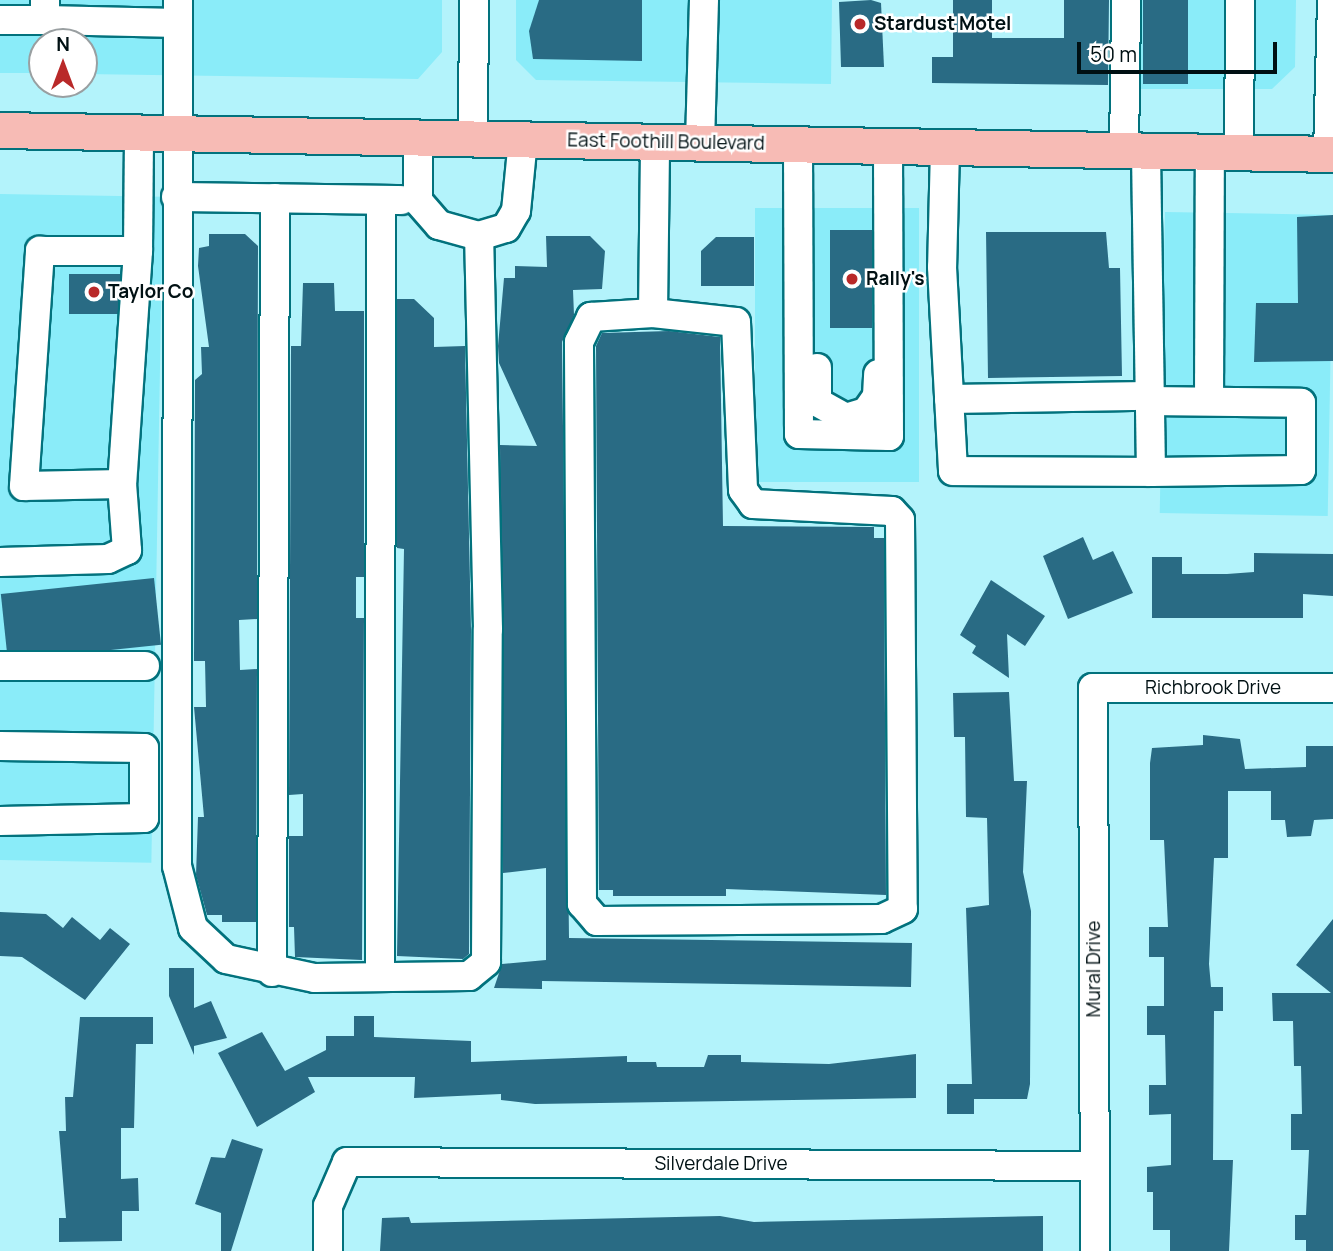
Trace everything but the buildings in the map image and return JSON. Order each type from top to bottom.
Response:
[{"type":"main road","name":"East Foothill Boulevard","points":[[0,130],[1330,154]]},
{"type":"street","points":[[473,137],[474,0]]},
{"type":"street","points":[[700,143],[704,0]]},
{"type":"street","points":[[1126,0],[1151,472]]},
{"type":"street","points":[[1209,401],[1225,153],[1240,0]]},
{"type":"street","points":[[0,20],[45,10],[178,12],[176,197],[180,891],[206,945],[226,959],[272,972],[380,977],[469,976],[486,962],[489,949],[479,236]]},
{"type":"street","points":[[1330,154],[1332,17]]},
{"type":"street","points":[[0,562],[108,559],[127,550],[122,484],[138,251],[139,131]]},
{"type":"street","points":[[418,136],[418,201],[439,225],[479,236],[506,228],[516,211],[523,139]]},
{"type":"street","points":[[653,313],[655,142]]},
{"type":"street","points":[[798,145],[799,434],[889,436],[888,147]]},
{"type":"street","points":[[945,148],[942,267],[949,399],[953,471],[1301,470],[1301,403],[1148,399],[949,399]]},
{"type":"street","points":[[176,197],[418,201]]},
{"type":"street","points":[[272,972],[275,198]]},
{"type":"street","points":[[380,977],[381,200]]},
{"type":"street","points":[[122,484],[12,486],[40,251],[138,251]]},
{"type":"street","points":[[653,313],[736,322],[743,491],[753,504],[892,511],[900,520],[903,909],[882,919],[597,921],[582,904],[579,342],[592,317],[653,313]]},
{"type":"street","points":[[0,666],[145,666]]},
{"type":"street","name":"Richbrook Drive","points":[[1093,688],[1333,688]]},
{"type":"street","name":"Mural Drive","points":[[1093,688],[1095,1251]]},
{"type":"street","points":[[0,746],[144,748],[144,818],[0,821]]},
{"type":"street","name":"Silverdale Drive","points":[[328,1251],[328,1206],[347,1162],[1095,1166]]},
{"type":"shaded area","points":[[0,0],[442,0],[442,52],[418,79],[98,74],[98,28],[28,28],[28,73],[0,73]]},
{"type":"shaded area","points":[[516,0],[832,0],[831,84],[536,80],[516,60]]},
{"type":"shaded area","points":[[1116,0],[1296,0],[1295,67],[1272,89],[1116,89]]},
{"type":"shaded area","points":[[0,194],[163,197],[151,863],[0,860]]},
{"type":"shaded area","points":[[755,208],[919,208],[919,482],[755,482]]},
{"type":"shaded area","points":[[1165,212],[1333,215],[1328,516],[1160,513]]},
{"type":"place","name":"Stardust Motel","points":[[860,24]]},
{"type":"place","name":"Rally's","points":[[852,279]]},
{"type":"place","name":"Taylor Co","points":[[94,292]]}]
